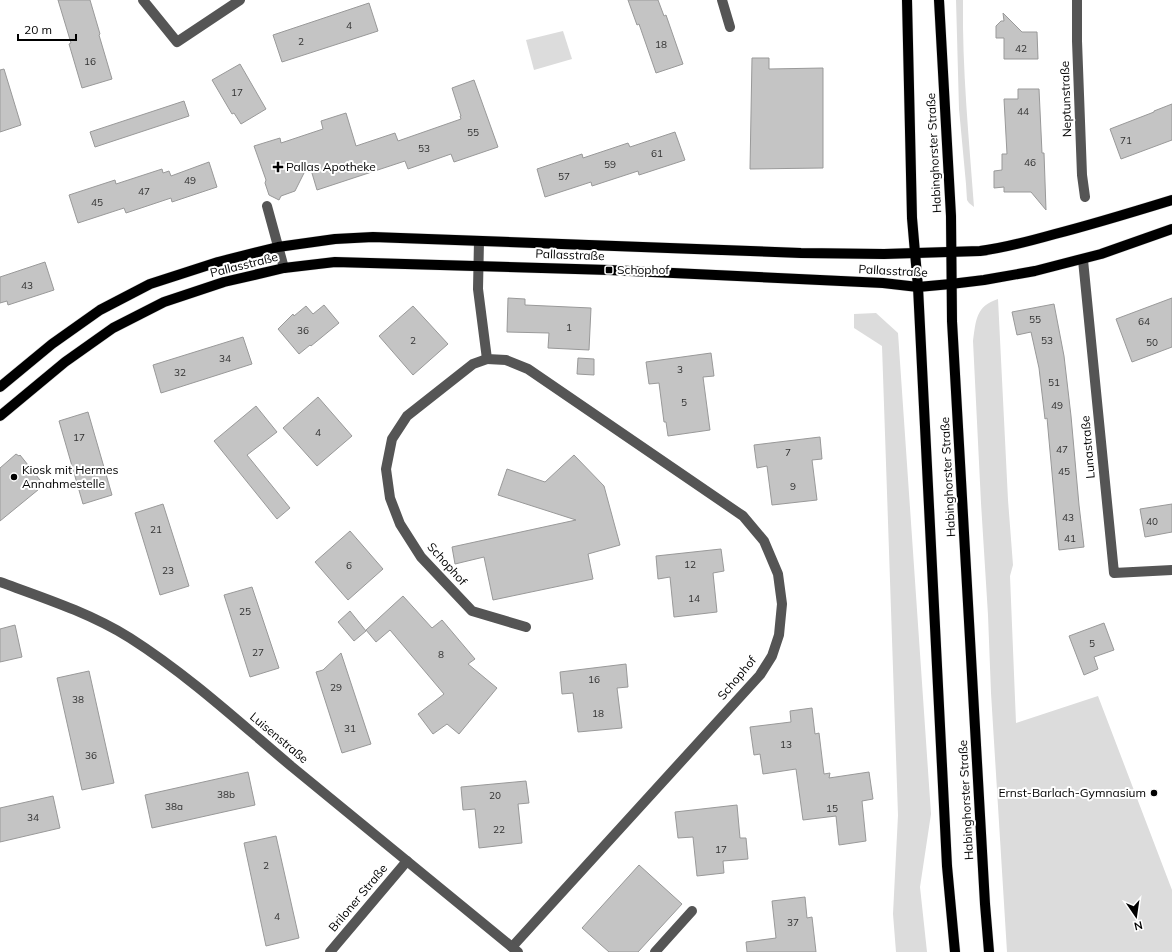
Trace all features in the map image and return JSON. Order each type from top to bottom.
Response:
[{"type":"main road","name":"Habinghorster Straße","points":[[907,0],[912,213],[918,287],[947,866],[954,952]]},
{"type":"main road","name":"Habinghorster Straße","points":[[939,0],[952,252],[952,321],[961,499],[966,564],[984,904],[989,952]]},
{"type":"main road","name":"Pallasstraße","points":[[0,387],[52,344],[100,310],[150,284],[218,262],[278,247],[335,239],[373,237],[801,253],[915,254],[990,250],[1038,239],[1172,200]]},
{"type":"main road","name":"Pallasstraße","points":[[0,416],[65,362],[113,328],[164,302],[224,282],[284,268],[336,262],[478,266],[609,270],[872,282],[918,287],[984,280],[1035,271],[1083,260],[1172,229]]},
{"type":"street","points":[[143,0],[176,42],[240,0]]},
{"type":"street","points":[[722,0],[730,27]]},
{"type":"street","name":"Neptunstraße","points":[[1077,0],[1076,41],[1082,175],[1085,197]]},
{"type":"street","points":[[267,206],[284,268]]},
{"type":"street","points":[[479,241],[478,289],[487,359]]},
{"type":"street","name":"Lunastraße","points":[[1083,260],[1114,573],[1172,570]]},
{"type":"street","name":"Schophof","points":[[515,950],[760,675],[772,656],[779,635],[782,604],[778,574],[764,541],[743,516],[528,369],[506,360],[487,359],[473,364],[407,416],[392,439],[386,469],[390,498],[400,524],[420,557],[472,610],[526,628]]},
{"type":"street","name":"Luisenstraße","points":[[0,582],[70,608],[92,618],[130,638],[184,676],[515,950]]},
{"type":"street","name":"Briloner Straße","points":[[330,952],[407,861]]},
{"type":"street","points":[[655,952],[692,911]]},
{"type":"shaded area","points":[[956,0],[963,0],[965,78],[974,207],[967,200],[959,109]]},
{"type":"shaded area","points":[[563,31],[572,59],[534,70],[526,40]]},
{"type":"shaded area","points":[[998,299],[1008,500],[1013,565],[1010,576],[1016,723],[1098,696],[1172,890],[1172,952],[1007,952],[991,693],[973,341],[978,315],[985,306]]},
{"type":"shaded area","points":[[876,313],[898,333],[931,814],[920,887],[927,952],[896,952],[893,914],[898,815],[882,346],[854,328],[854,314]]},
{"type":"building","points":[[58,0],[90,0],[112,79],[82,88],[69,44],[71,43]]},
{"type":"building","points":[[628,0],[658,0],[664,16],[666,15],[683,64],[656,73],[639,24],[637,25]]},
{"type":"building","points":[[369,3],[378,31],[282,62],[273,35]]},
{"type":"building","points":[[1003,13],[1022,32],[1037,32],[1038,59],[1004,59],[1004,38],[996,38],[996,26],[1001,21],[1004,21]]},
{"type":"building","points":[[752,58],[769,58],[769,69],[823,68],[823,168],[750,169]]},
{"type":"building","points":[[240,64],[266,109],[241,124],[234,113],[232,114],[212,80]]},
{"type":"building","points":[[4,69],[21,125],[0,132],[0,70]]},
{"type":"building","points":[[474,80],[498,147],[454,162],[451,154],[408,169],[405,161],[317,190],[309,163],[295,191],[281,196],[279,200],[269,195],[265,183],[266,180],[254,146],[280,138],[281,143],[323,129],[321,121],[346,113],[356,146],[395,133],[398,141],[461,119],[452,88]]},
{"type":"building","points":[[1018,89],[1039,89],[1042,153],[1044,153],[1046,210],[1031,192],[1004,192],[1004,187],[994,188],[994,171],[1002,170],[1002,154],[1007,154],[1004,99],[1018,99]]},
{"type":"building","points":[[184,101],[189,116],[95,147],[90,132]]},
{"type":"building","points":[[1172,104],[1172,140],[1121,159],[1110,129]]},
{"type":"building","points":[[675,132],[685,160],[639,175],[638,171],[592,186],[591,182],[545,197],[537,169],[582,154],[583,158],[628,143],[630,147]]},
{"type":"building","points":[[209,162],[217,187],[172,202],[171,198],[126,213],[124,208],[78,223],[69,195],[115,180],[116,184],[162,169],[163,173],[169,171],[171,176]]},
{"type":"building","points":[[45,262],[54,290],[8,305],[7,301],[0,303],[0,277]]},
{"type":"building","points":[[508,298],[525,299],[525,305],[591,308],[589,350],[548,348],[549,333],[507,332]]},
{"type":"building","points":[[1172,298],[1172,347],[1132,362],[1116,319]]},
{"type":"building","points":[[1054,304],[1064,356],[1084,547],[1059,550],[1047,418],[1045,419],[1039,368],[1031,332],[1017,335],[1012,312]]},
{"type":"building","points":[[324,305],[339,323],[299,354],[278,329],[293,314],[294,316],[306,306],[313,314]]},
{"type":"building","points":[[413,306],[448,344],[413,375],[379,336]]},
{"type":"building","points":[[243,337],[252,364],[161,393],[153,365]]},
{"type":"building","points":[[711,353],[714,376],[703,377],[710,430],[668,436],[666,422],[664,422],[659,383],[649,384],[646,362]]},
{"type":"building","points":[[578,358],[594,359],[594,375],[577,374]]},
{"type":"building","points":[[318,397],[352,436],[317,466],[283,428]]},
{"type":"building","points":[[256,406],[277,432],[247,455],[290,508],[277,519],[214,441]]},
{"type":"building","points":[[88,412],[112,495],[83,504],[59,421]]},
{"type":"building","points":[[820,437],[822,459],[812,460],[817,500],[772,505],[767,466],[757,468],[754,445]]},
{"type":"building","points":[[16,454],[19,456],[20,455],[44,485],[0,521],[0,468]]},
{"type":"building","points":[[574,455],[604,486],[620,545],[588,554],[593,579],[493,600],[484,557],[455,564],[452,547],[576,520],[498,495],[507,469],[545,482]]},
{"type":"building","points":[[163,504],[189,586],[160,595],[135,513]]},
{"type":"building","points":[[1172,504],[1172,532],[1145,537],[1140,509]]},
{"type":"building","points":[[350,531],[383,569],[348,600],[315,562]]},
{"type":"building","points":[[721,549],[724,571],[713,573],[717,612],[674,617],[670,577],[658,579],[656,556]]},
{"type":"building","points":[[252,587],[279,668],[250,677],[224,595]]},
{"type":"building","points":[[403,596],[432,628],[442,620],[475,659],[468,664],[497,688],[459,734],[447,724],[433,734],[418,714],[444,694],[390,630],[376,642],[366,630]]},
{"type":"building","points":[[350,611],[366,631],[354,641],[338,622]]},
{"type":"building","points":[[1104,623],[1114,650],[1094,657],[1098,669],[1084,675],[1069,636]]},
{"type":"building","points":[[15,625],[22,657],[0,662],[0,629]]},
{"type":"building","points":[[341,653],[371,744],[342,753],[316,672],[323,670]]},
{"type":"building","points":[[626,664],[628,687],[617,688],[622,728],[578,732],[573,693],[562,694],[560,672]]},
{"type":"building","points":[[89,671],[114,783],[82,790],[57,678]]},
{"type":"building","points":[[812,708],[815,734],[819,733],[824,774],[830,773],[829,778],[869,772],[873,799],[862,801],[866,841],[839,845],[836,816],[803,820],[796,769],[763,774],[760,754],[754,755],[750,727],[791,722],[790,711]]},
{"type":"building","points":[[248,772],[255,805],[152,828],[145,795]]},
{"type":"building","points":[[526,781],[529,803],[518,804],[522,843],[479,848],[475,809],[463,810],[461,787]]},
{"type":"building","points":[[53,796],[60,828],[0,842],[0,808]]},
{"type":"building","points":[[737,805],[740,838],[746,838],[748,859],[723,861],[724,873],[697,876],[693,837],[678,838],[675,812]]},
{"type":"building","points":[[276,836],[299,938],[266,946],[244,843]]},
{"type":"building","points":[[639,865],[682,904],[638,952],[609,952],[582,928]]},
{"type":"building","points":[[805,897],[807,918],[812,917],[816,952],[747,952],[746,942],[776,938],[772,901]]},
{"type":"place","name":"Pallas Apotheke","points":[[278,167]]},
{"type":"place","name":"Schophof","points":[[609,270]]},
{"type":"place","name":"Kiosk mit Hermes Annahmestelle","points":[[14,477]]},
{"type":"place","name":"Ernst-Barlach-Gymnasium","points":[[1154,793]]}]
